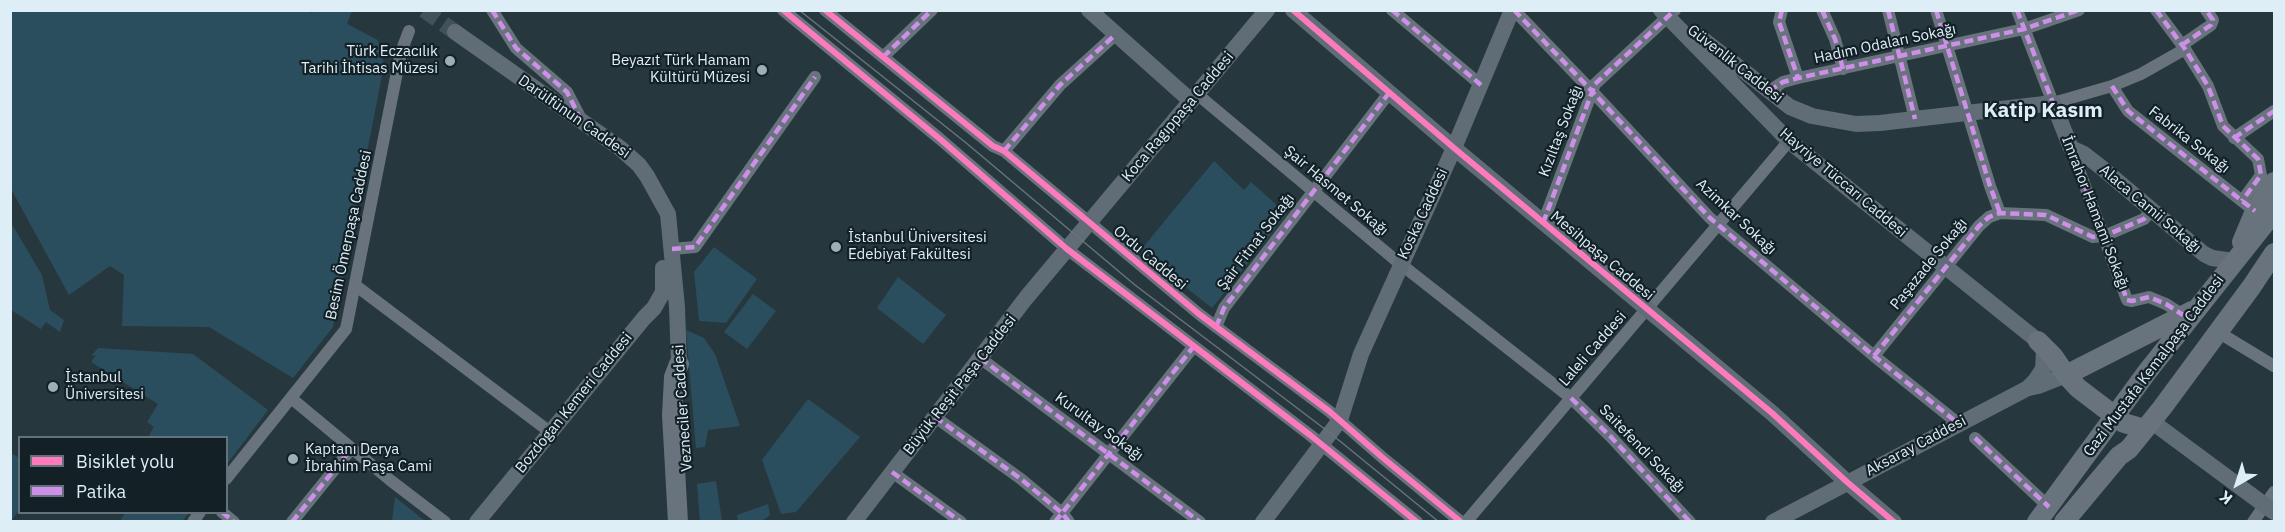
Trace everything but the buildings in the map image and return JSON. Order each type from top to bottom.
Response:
[{"type":"main road","points":[[1089,10],[1115,35],[1194,98]]},
{"type":"main road","name":"Koca Ragıppaşa Caddesi","points":[[1067,249],[1267,10]]},
{"type":"main road","name":"Mesihpaşa Caddesi","points":[[1293,10],[1543,223],[1772,413],[1894,522]]},
{"type":"main road","name":"Koska Caddesi","points":[[1340,420],[1360,354],[1454,148],[1513,10]]},
{"type":"main road","name":"Güvenlik Caddesi","points":[[1668,13],[1790,107],[1812,116],[1856,124],[2053,103]]},
{"type":"main road","name":"Hayriye Tüccarı Caddesi","points":[[1668,13],[1790,141],[2038,341]]},
{"type":"main road","name":"Darülfünun Caddesi","points":[[455,32],[581,120],[639,165],[668,214],[677,330]]},
{"type":"main road","name":"İmrahor Hamami Sokağı","points":[[2053,103],[2071,148]]},
{"type":"main road","name":"Alaca Camii Sokağı","points":[[2071,148],[2084,154],[2204,254],[2212,258],[2234,261]]},
{"type":"main road","points":[[2234,261],[2248,206],[2274,182]]},
{"type":"main road","name":"Bozdogan Kemeri Caddesi","points":[[477,522],[660,299],[664,286],[659,199]]},
{"type":"main road","name":"Gazi Mustafa Kemalpaşa Caddesi","points":[[2043,514],[2190,312],[2274,212]]},
{"type":"main road","name":"Büyük Reşit Paşa Caddesi","points":[[854,522],[1067,249]]},
{"type":"main road","name":"Gazi Mustafa Kemalpaşa Caddesi","points":[[2064,522],[2148,425],[2274,253]]},
{"type":"main road","points":[[2252,286],[2274,267]]},
{"type":"main road","points":[[2066,375],[2190,312]]},
{"type":"main road","points":[[648,315],[664,314],[670,317],[677,330]]},
{"type":"main road","name":"Vezneciler Caddesi","points":[[677,330],[679,364],[685,394],[691,522]]},
{"type":"main road","points":[[2038,341],[2085,394],[2124,423],[2148,425],[2271,503]]},
{"type":"main road","points":[[2028,388],[2041,373],[2045,360],[2044,351],[2038,341]]},
{"type":"main road","points":[[678,522],[672,415],[674,377],[679,364]]},
{"type":"main road","name":"Aksaray Caddesi","points":[[1773,522],[2028,388],[2066,375]]},
{"type":"main road","points":[[2085,394],[2092,417],[2093,445]]},
{"type":"main road","points":[[1263,522],[1340,420]]},
{"type":"main road","points":[[2081,522],[2124,463],[2129,449]]},
{"type":"street","points":[[492,10],[516,48],[567,92],[581,120]]},
{"type":"street","points":[[783,10],[940,139],[1067,249],[1322,444],[1417,522]]},
{"type":"street","name":"Ordu Caddesi","points":[[825,10],[993,146],[1004,151],[1216,327],[1340,420],[1461,522]]},
{"type":"street","points":[[884,57],[932,10]]},
{"type":"street","points":[[1392,10],[1481,85]]},
{"type":"street","name":"Azimkar Sokağı","points":[[1513,10],[1718,225],[1959,424]]},
{"type":"street","points":[[1782,10],[1779,22],[1798,78]]},
{"type":"street","points":[[1822,10],[1835,39],[1843,69]]},
{"type":"street","points":[[1888,10],[1915,119]]},
{"type":"street","points":[[1936,10],[2000,213],[2046,215],[2093,237],[2104,236],[2144,219],[2151,211]]},
{"type":"street","points":[[2017,10],[2053,103]]},
{"type":"street","name":"Hadım Odaları Sokağı","points":[[1769,91],[1783,82],[1798,78],[2024,29],[2079,10]]},
{"type":"street","points":[[2156,10],[2208,86],[2220,121],[2234,138],[2258,159],[2261,175],[2248,206]]},
{"type":"street","name":"Güvenlik Caddesi","points":[[2053,103],[2112,86],[2141,74],[2183,47],[2211,25],[2213,20],[2206,10]]},
{"type":"street","name":"Kızıltaş Sokağı","points":[[1543,223],[1595,84],[1668,13]]},
{"type":"street","name":"Besim Ömerpaşa Caddesi","points":[[228,477],[346,329],[401,52],[409,31]]},
{"type":"street","points":[[1004,151],[1060,85],[1115,35]]},
{"type":"street","points":[[672,249],[696,247],[815,76]]},
{"type":"street","name":"Fabrika Sokağı","points":[[2112,86],[2128,111],[2248,206]]},
{"type":"street","name":"Şair Fitnat Sokağı","points":[[1216,327],[1224,308],[1389,93]]},
{"type":"street","name":"Şair Hasmet Sokağı","points":[[1194,98],[1314,191],[1571,398]]},
{"type":"street","points":[[2234,138],[2274,111]]},
{"type":"street","name":"Laleli Caddesi","points":[[1467,522],[1790,141]]},
{"type":"street","name":"İmrahor Hamami Sokağı","points":[[2071,148],[2127,300],[2149,297],[2190,312]]},
{"type":"street","name":"Paşazade Sokağı","points":[[1874,356],[1979,226],[1989,217],[2000,213]]},
{"type":"street","points":[[355,285],[550,432]]},
{"type":"street","points":[[2218,332],[2274,366]]},
{"type":"street","points":[[935,417],[1021,479],[1062,519],[1109,453],[1194,346]]},
{"type":"street","name":"Kurultay Sokağı","points":[[980,358],[1200,522]]},
{"type":"street","points":[[291,398],[445,522]]},
{"type":"street","name":"Saitefendi Sokağı","points":[[1571,398],[1611,437],[1690,522]]},
{"type":"street","points":[[1975,438],[2043,514]]},
{"type":"street","points":[[292,522],[351,448]]},
{"type":"street","points":[[892,472],[961,522]]},
{"type":"street","points":[[2253,522],[2271,503]]},
{"type":"shaded area","name":"İstanbul Üniversitesi","points":[[306,10],[312,13],[313,11],[352,11],[347,24],[378,40],[384,65],[333,327],[293,378],[209,327],[122,326],[124,275],[110,266],[69,295],[11,189],[11,11]]},
{"type":"shaded area","points":[[1214,161],[1244,190],[1251,182],[1287,214],[1212,308],[1140,251]]},
{"type":"shaded area","points":[[10,221],[42,275],[50,310],[64,320],[60,332],[46,322],[41,329],[11,310]]},
{"type":"shaded area","points":[[714,247],[757,279],[726,323],[699,321],[694,272]]},
{"type":"shaded area","points":[[898,277],[946,315],[923,344],[877,308]]},
{"type":"shaded area","points":[[753,294],[776,311],[747,349],[724,332]]},
{"type":"shaded area","points":[[686,330],[704,338],[715,354],[740,426],[708,430],[705,447],[696,448]]},
{"type":"shaded area","points":[[98,348],[193,354],[268,410],[228,463],[228,436],[149,436],[154,427],[147,422],[158,404],[91,362],[96,355],[91,356]]},
{"type":"shaded area","points":[[808,399],[860,437],[796,512],[781,514],[762,460]]},
{"type":"shaded area","points":[[13,454],[18,457],[18,512],[12,520],[10,519],[10,458]]},
{"type":"shaded area","points":[[716,481],[722,521],[700,521],[697,484]]},
{"type":"shaded area","points":[[395,497],[425,521],[392,521]]},
{"type":"shaded area","points":[[768,504],[770,515],[762,521],[738,521],[737,515]]},
{"type":"shaded area","points":[[124,514],[188,514],[182,521],[120,521]]},
{"type":"tunnel","points":[[424,10],[455,32]]},
{"type":"tram line","points":[[799,10],[965,142],[1135,285],[1330,433],[1439,522]]},
{"type":"marked path","points":[[492,10],[516,48],[567,92],[581,120]]},
{"type":"marked path","points":[[883,57],[932,10]]},
{"type":"marked path","points":[[1392,10],[1481,85]]},
{"type":"marked path","points":[[1514,10],[1710,218],[1959,424]]},
{"type":"marked path","points":[[1543,223],[1595,84],[1675,10]]},
{"type":"marked path","points":[[1782,10],[1779,22],[1798,78]]},
{"type":"marked path","points":[[1822,10],[1835,39],[1843,69]]},
{"type":"marked path","points":[[1888,10],[1915,119]]},
{"type":"marked path","points":[[1936,10],[2000,213]]},
{"type":"marked path","points":[[2017,10],[2053,103]]},
{"type":"marked path","points":[[1769,91],[1783,82],[1798,78],[2024,29],[2079,10]]},
{"type":"marked path","points":[[2156,10],[2185,49],[2208,86],[2223,126],[2258,159],[2261,175],[2242,201]]},
{"type":"marked path","points":[[2182,45],[2211,25],[2213,20],[2206,10]]},
{"type":"marked path","points":[[1004,151],[1060,85],[1115,35]]},
{"type":"marked path","points":[[672,249],[695,247],[815,77]]},
{"type":"marked path","points":[[2112,86],[2128,111],[2255,211]]},
{"type":"marked path","points":[[1216,327],[1224,308],[1389,93]]},
{"type":"marked path","points":[[2234,138],[2274,111]]},
{"type":"marked path","points":[[2071,148],[2127,300],[2149,297],[2183,315]]},
{"type":"marked path","points":[[1874,356],[1979,226],[1989,217],[2000,213],[2046,215],[2093,237],[2104,236],[2144,219],[2151,211]]},
{"type":"marked path","points":[[1055,522],[1194,346]]},
{"type":"marked path","points":[[980,358],[1200,522]]},
{"type":"marked path","points":[[1571,398],[1611,437],[1690,522]]},
{"type":"marked path","points":[[935,417],[1021,479],[1062,513],[1069,522]]},
{"type":"marked path","points":[[1975,438],[2049,507]]},
{"type":"marked path","points":[[292,522],[351,449]]},
{"type":"marked path","points":[[892,472],[961,522]]},
{"type":"marked path","points":[[224,514],[234,522]]},
{"type":"cycle path","points":[[783,10],[940,139],[1067,249],[1310,435],[1417,522]]},
{"type":"cycle path","points":[[825,10],[993,146],[1004,151],[1199,314],[1329,411],[1461,522]]},
{"type":"cycle path","points":[[1293,10],[1454,148],[1772,413],[1894,522]]},
{"type":"place","name":"Türk Eczacılık Tarihi İhtisas Müzesi","points":[[450,61]]},
{"type":"place","name":"Beyazıt Türk Hamam Kültürü Müzesi","points":[[762,70]]},
{"type":"place","name":"İstanbul Üniversitesi Edebiyat Fakültesi","points":[[836,247]]},
{"type":"place","name":"İstanbul Üniversitesi","points":[[53,387]]},
{"type":"place","name":"Kaptanı Derya İbrahim Paşa Cami","points":[[293,459]]},
{"type":"district","name":"Katip Kasım","points":[[2043,111]]}]
